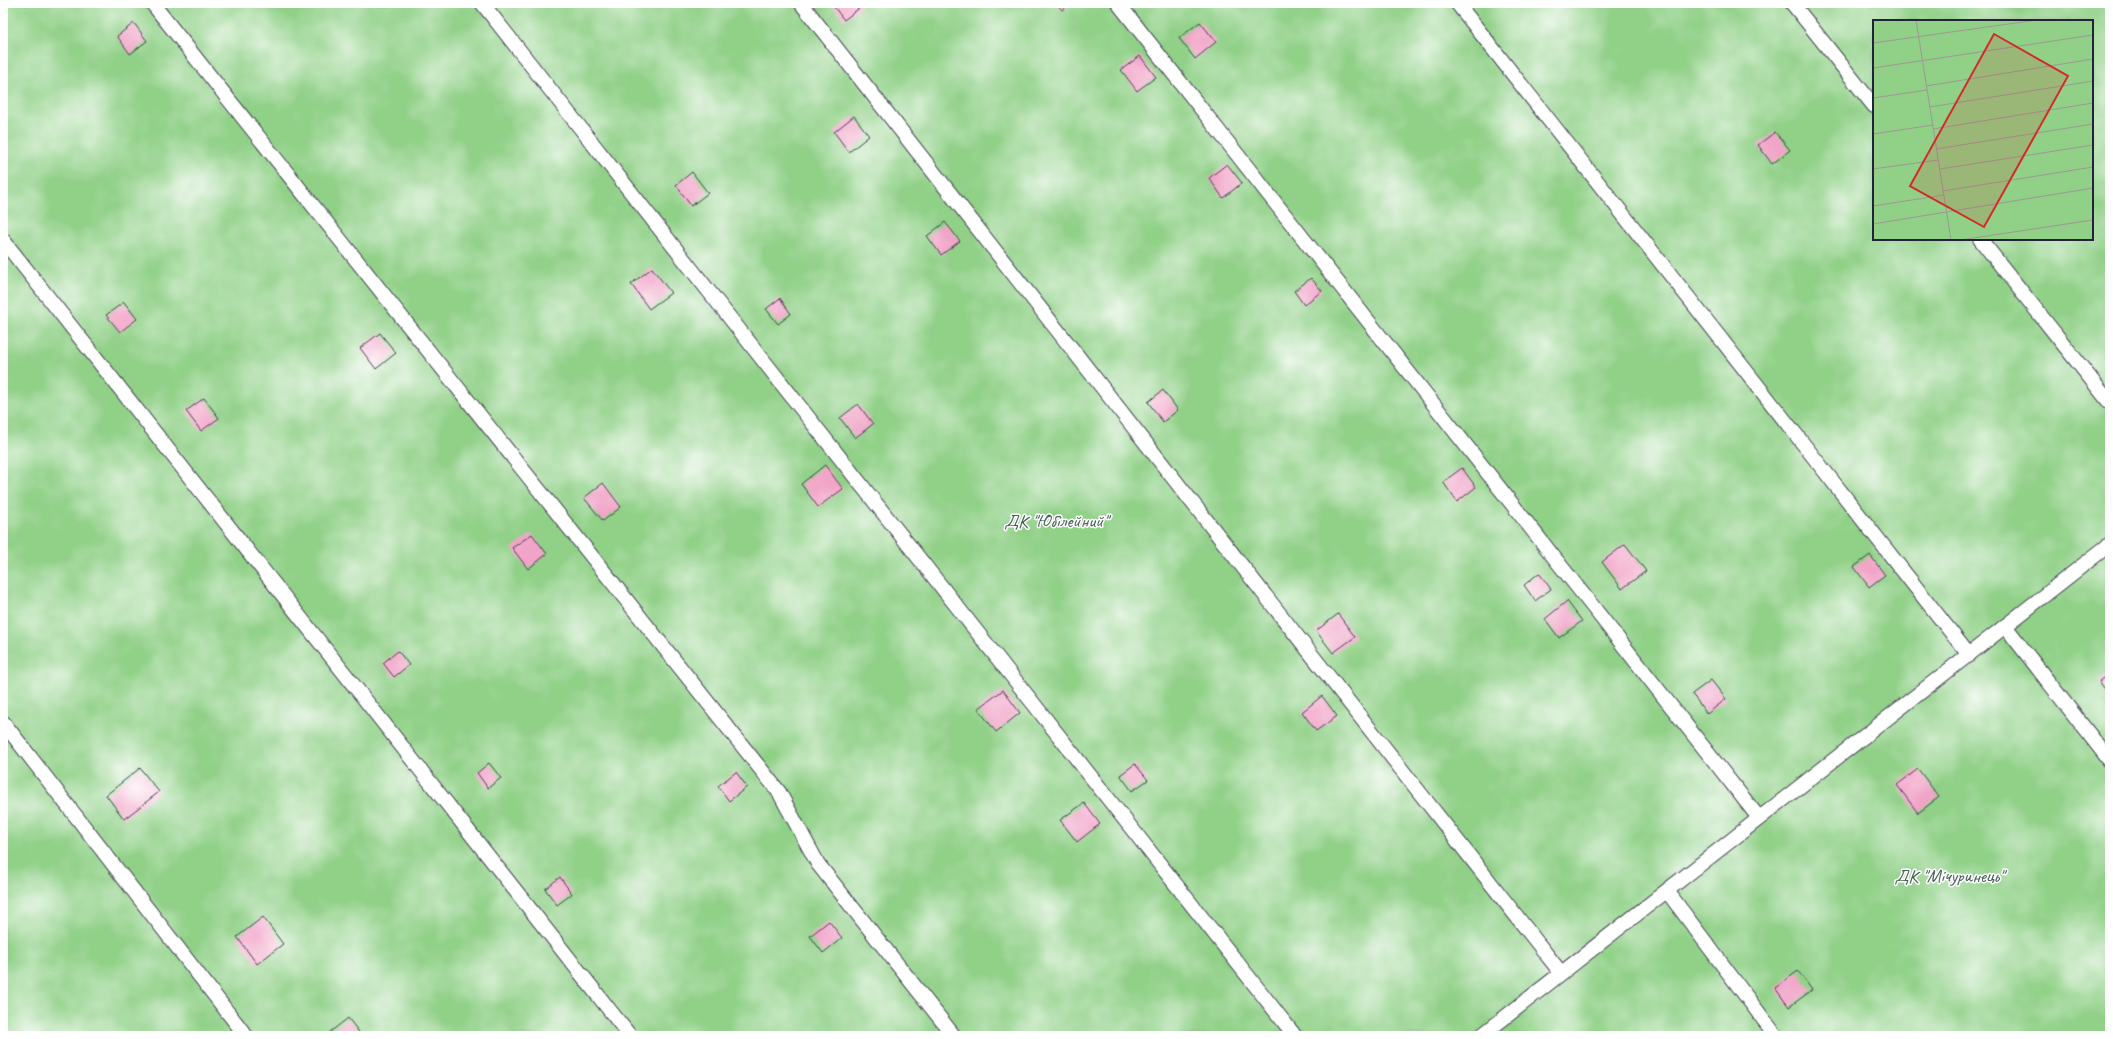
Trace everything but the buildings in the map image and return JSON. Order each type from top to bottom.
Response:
[{"type":"lane","points":[[152,3],[779,792],[818,864],[954,1036]]},
{"type":"lane","points":[[482,3],[1295,1036]]},
{"type":"lane","points":[[801,3],[1561,973]]},
{"type":"lane","points":[[1118,3],[1760,818]]},
{"type":"lane","points":[[1457,3],[1969,655]]},
{"type":"lane","points":[[1792,3],[1873,105]]},
{"type":"lane","points":[[3,240],[630,1036]]},
{"type":"lane","points":[[1981,240],[2110,403]]},
{"type":"lane","points":[[1481,1036],[2110,544]]},
{"type":"lane","points":[[2005,626],[2110,760]]},
{"type":"lane","points":[[3,722],[246,1036]]},
{"type":"lane","points":[[1667,891],[1776,1036]]},
{"type":"green space","name":"ДК \"Юбілейний\"","points":[[3,3],[2110,3],[2110,1036],[3,1036]]},
{"type":"park label","name":"ДК \"Мічуринець\"","points":[[1949,875]]}]
